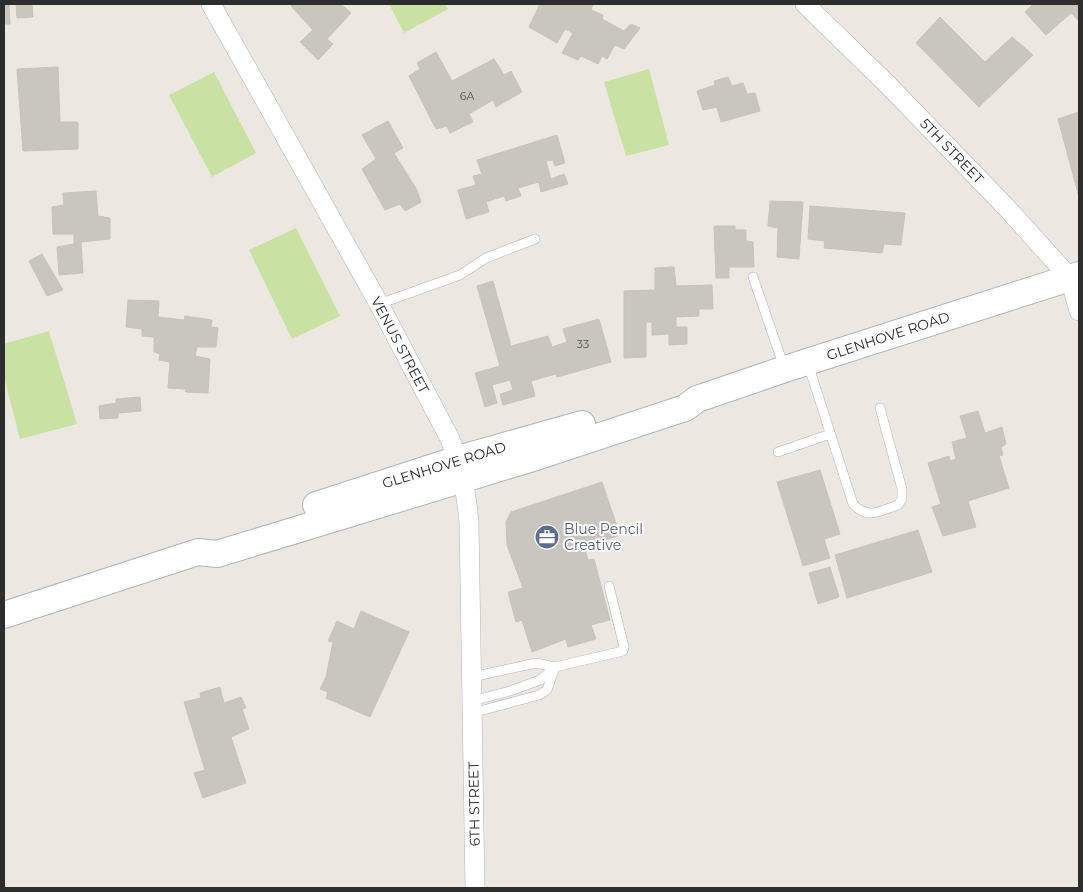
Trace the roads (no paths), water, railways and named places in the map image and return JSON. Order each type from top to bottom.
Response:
[{"type":"main road","name":"GLENHOVE ROAD","points":[[4,615],[198,552],[212,539],[461,469],[677,397],[696,399],[1075,276]]},
{"type":"street","name":"VENUS STREET","points":[[211,4],[379,304],[450,439],[461,469],[468,503],[472,711]]},
{"type":"street","name":"5TH STREET","points":[[805,4],[889,86],[1075,276],[1079,311]]},
{"type":"street","name":"6TH STREET","points":[[472,711],[475,888]]},
{"type":"lane","points":[[379,304],[460,275],[486,258],[536,239]]},
{"type":"lane","points":[[753,277],[830,434],[853,504],[860,512],[870,514],[898,505],[902,499],[902,489],[880,408]]},
{"type":"lane","points":[[778,452],[830,434]]},
{"type":"lane","points":[[472,677],[536,663],[555,667],[623,650],[609,586]]},
{"type":"lane","points":[[472,711],[510,691],[540,680],[555,667]]},
{"type":"lane","points":[[472,711],[514,702],[542,693],[547,690],[555,667]]},
{"type":"place","name":"Blue Pencil Creative","points":[[547,537]]}]
